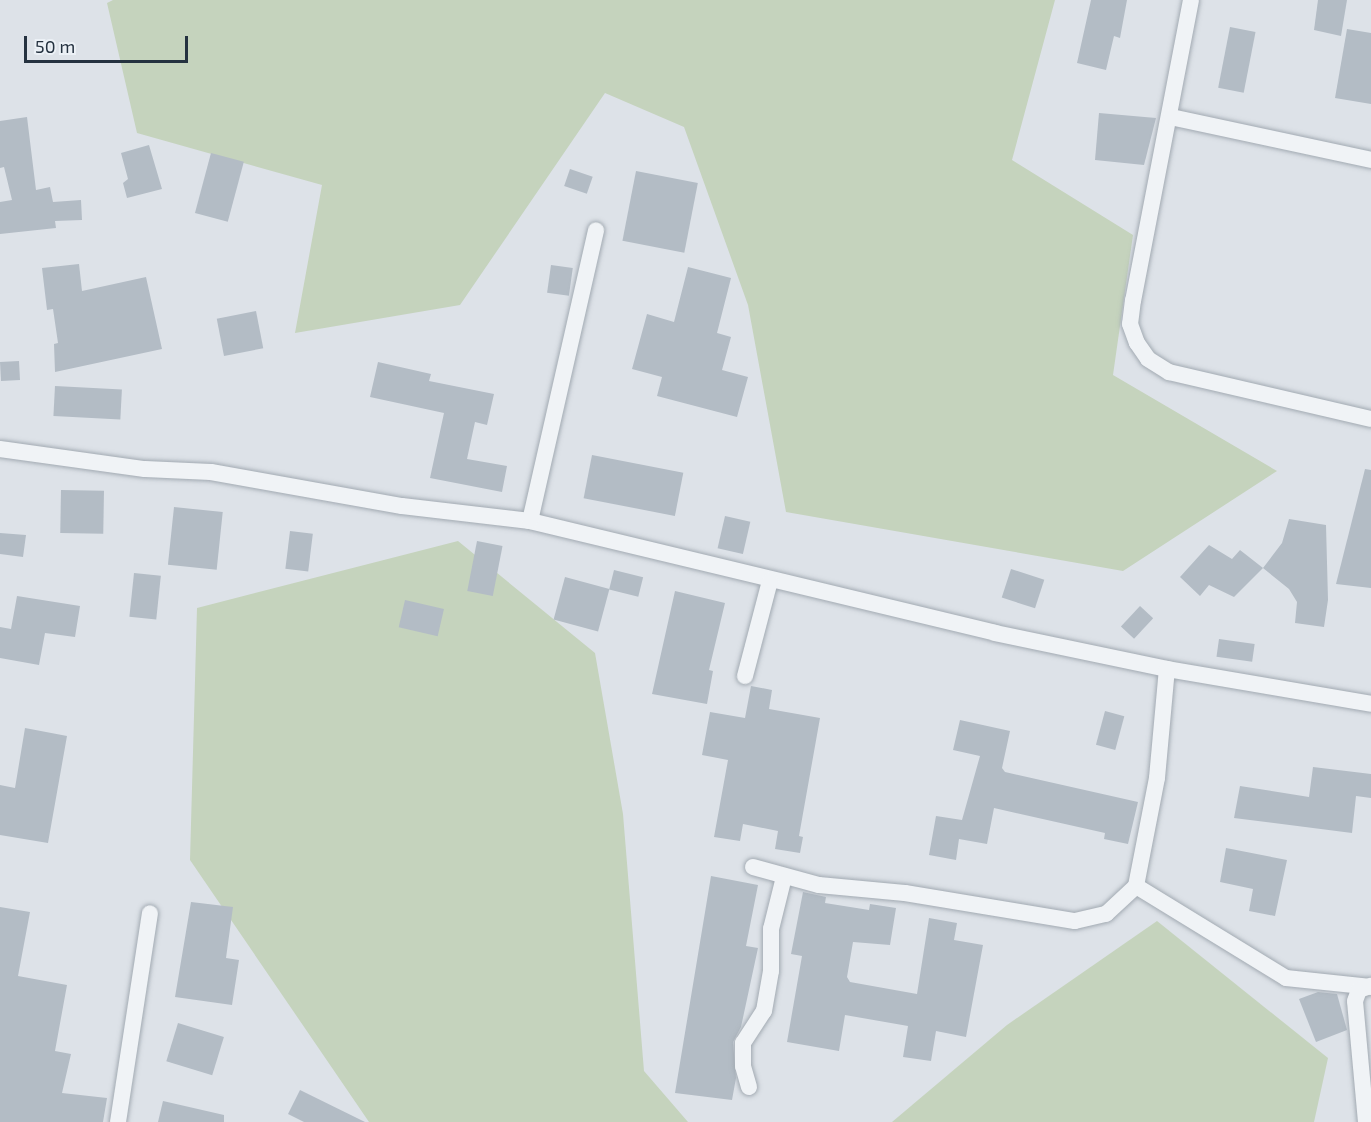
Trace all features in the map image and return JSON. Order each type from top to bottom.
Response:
[{"type":"street","points":[[1191,0],[1171,117],[1133,300],[1130,324],[1137,343],[1148,359],[1169,372],[1371,419]]},
{"type":"street","points":[[1171,117],[1371,160]]},
{"type":"street","points":[[530,520],[596,230]]},
{"type":"street","points":[[0,449],[145,469],[211,472],[402,506],[530,520],[770,581],[1167,669],[1371,704]]},
{"type":"street","points":[[745,676],[770,581]]},
{"type":"street","points":[[753,867],[784,877],[1075,921],[1106,914],[1136,886],[1157,778],[1167,669]]},
{"type":"street","points":[[749,1087],[743,1066],[743,1043],[764,1011],[771,971],[771,929],[784,877]]},
{"type":"street","points":[[1136,886],[1286,978],[1370,986]]},
{"type":"street","points":[[118,1122],[150,913]]},
{"type":"street","points":[[1366,1122],[1354,1001],[1359,990],[1370,986]]},
{"type":"green space","points":[[113,0],[1055,0],[1012,160],[1133,235],[1113,375],[1277,471],[1123,571],[786,512],[748,305],[684,127],[605,93],[460,305],[295,333],[322,185],[137,133],[107,3]]},
{"type":"green space","points":[[458,541],[595,653],[623,814],[644,1071],[688,1122],[369,1122],[190,860],[197,608]]},
{"type":"green space","points":[[1157,921],[1328,1058],[1314,1122],[892,1122],[1007,1025]]},
{"type":"building","points":[[1091,0],[1127,0],[1120,38],[1114,36],[1106,70],[1077,63]]},
{"type":"building","points":[[1318,0],[1347,0],[1341,36],[1314,30]]},
{"type":"building","points":[[1230,27],[1256,32],[1244,93],[1218,88]]},
{"type":"building","points":[[1347,29],[1371,33],[1371,104],[1335,98]]},
{"type":"building","points":[[1099,113],[1156,118],[1144,165],[1095,160]]},
{"type":"building","points":[[27,117],[36,190],[50,187],[53,202],[81,200],[82,220],[55,221],[56,228],[0,234],[0,202],[12,200],[4,167],[0,168],[0,121]]},
{"type":"building","points":[[149,145],[162,189],[127,198],[123,183],[128,179],[121,153]]},
{"type":"building","points":[[211,153],[244,162],[228,222],[195,213]]},
{"type":"building","points":[[570,169],[593,177],[587,194],[564,186]]},
{"type":"building","points":[[636,171],[698,183],[684,253],[622,241]]},
{"type":"building","points":[[79,264],[82,291],[146,277],[162,349],[55,372],[54,344],[58,343],[53,309],[47,310],[42,268]]},
{"type":"building","points":[[551,265],[573,268],[569,296],[547,293]]},
{"type":"building","points":[[688,267],[731,278],[717,333],[731,337],[722,370],[748,377],[737,417],[657,396],[662,377],[632,369],[647,314],[674,322]]},
{"type":"building","points":[[256,311],[263,348],[224,356],[217,319]]},
{"type":"building","points":[[19,361],[20,380],[1,381],[0,362]]},
{"type":"building","points":[[378,362],[431,374],[429,381],[494,394],[487,425],[475,422],[467,459],[507,466],[502,492],[430,478],[444,413],[370,397]]},
{"type":"building","points":[[55,386],[122,390],[120,419],[53,416]]},
{"type":"building","points":[[592,455],[683,473],[675,516],[584,498]]},
{"type":"building","points":[[1365,469],[1371,470],[1371,588],[1336,584]]},
{"type":"building","points":[[61,490],[104,491],[103,534],[60,533]]},
{"type":"building","points":[[174,507],[223,512],[217,570],[168,565]]},
{"type":"building","points":[[725,516],[750,522],[743,554],[718,548]]},
{"type":"building","points":[[1289,519],[1326,525],[1328,600],[1324,627],[1295,623],[1297,602],[1289,589],[1263,568],[1282,543]]},
{"type":"building","points":[[290,531],[313,534],[308,572],[285,569]]},
{"type":"building","points":[[0,533],[26,535],[23,557],[0,554]]},
{"type":"building","points":[[477,541],[503,546],[493,596],[467,591]]},
{"type":"building","points":[[1209,545],[1232,559],[1240,550],[1263,568],[1234,597],[1209,585],[1200,596],[1180,577]]},
{"type":"building","points":[[1011,569],[1044,580],[1035,608],[1002,598]]},
{"type":"building","points":[[614,570],[643,577],[638,597],[609,589]]},
{"type":"building","points":[[134,573],[161,576],[156,620],[129,617]]},
{"type":"building","points":[[565,577],[609,589],[598,631],[554,620]]},
{"type":"building","points":[[675,591],[725,603],[709,670],[713,671],[707,704],[652,694]]},
{"type":"building","points":[[17,596],[80,606],[75,637],[45,633],[39,665],[0,658],[0,627],[11,629]]},
{"type":"building","points":[[405,600],[444,609],[438,636],[399,627]]},
{"type":"building","points":[[1140,606],[1153,618],[1134,639],[1121,626]]},
{"type":"building","points":[[1219,639],[1255,644],[1252,662],[1216,657]]},
{"type":"building","points":[[751,686],[772,690],[769,709],[820,718],[799,836],[803,837],[800,853],[775,849],[778,831],[743,824],[740,841],[714,837],[728,760],[702,755],[710,712],[745,718]]},
{"type":"building","points":[[1105,711],[1124,716],[1115,750],[1096,745]]},
{"type":"building","points":[[960,720],[1010,731],[1002,768],[1005,772],[1138,802],[1128,844],[1104,839],[1105,833],[994,808],[987,844],[959,839],[956,860],[929,855],[936,816],[962,820],[980,756],[953,750]]},
{"type":"building","points":[[25,728],[67,736],[48,843],[0,835],[0,785],[15,788]]},
{"type":"building","points":[[1313,767],[1371,774],[1371,798],[1356,796],[1352,833],[1234,818],[1240,786],[1309,797]]},
{"type":"building","points":[[1226,848],[1287,860],[1275,916],[1249,911],[1253,889],[1220,882]]},
{"type":"building","points":[[711,876],[758,885],[746,946],[758,948],[741,1027],[733,1042],[736,1078],[732,1100],[675,1093]]},
{"type":"building","points":[[803,892],[826,897],[825,903],[869,910],[870,904],[896,908],[890,945],[853,942],[847,977],[850,982],[917,994],[929,918],[957,923],[954,940],[983,945],[966,1037],[936,1031],[931,1061],[903,1057],[908,1026],[845,1015],[839,1051],[787,1042],[802,956],[791,954]]},
{"type":"building","points":[[191,902],[233,907],[226,958],[239,960],[232,1005],[175,997]]},
{"type":"building","points":[[0,907],[30,912],[18,976],[67,985],[55,1051],[71,1054],[62,1093],[107,1098],[103,1122],[0,1122]]},
{"type":"building","points":[[1318,992],[1337,994],[1347,1030],[1316,1042],[1299,999]]},
{"type":"building","points":[[178,1023],[224,1037],[212,1075],[166,1061]]},
{"type":"building","points":[[300,1090],[365,1122],[304,1122],[288,1114]]},
{"type":"building","points":[[163,1101],[224,1115],[224,1122],[158,1122]]}]
